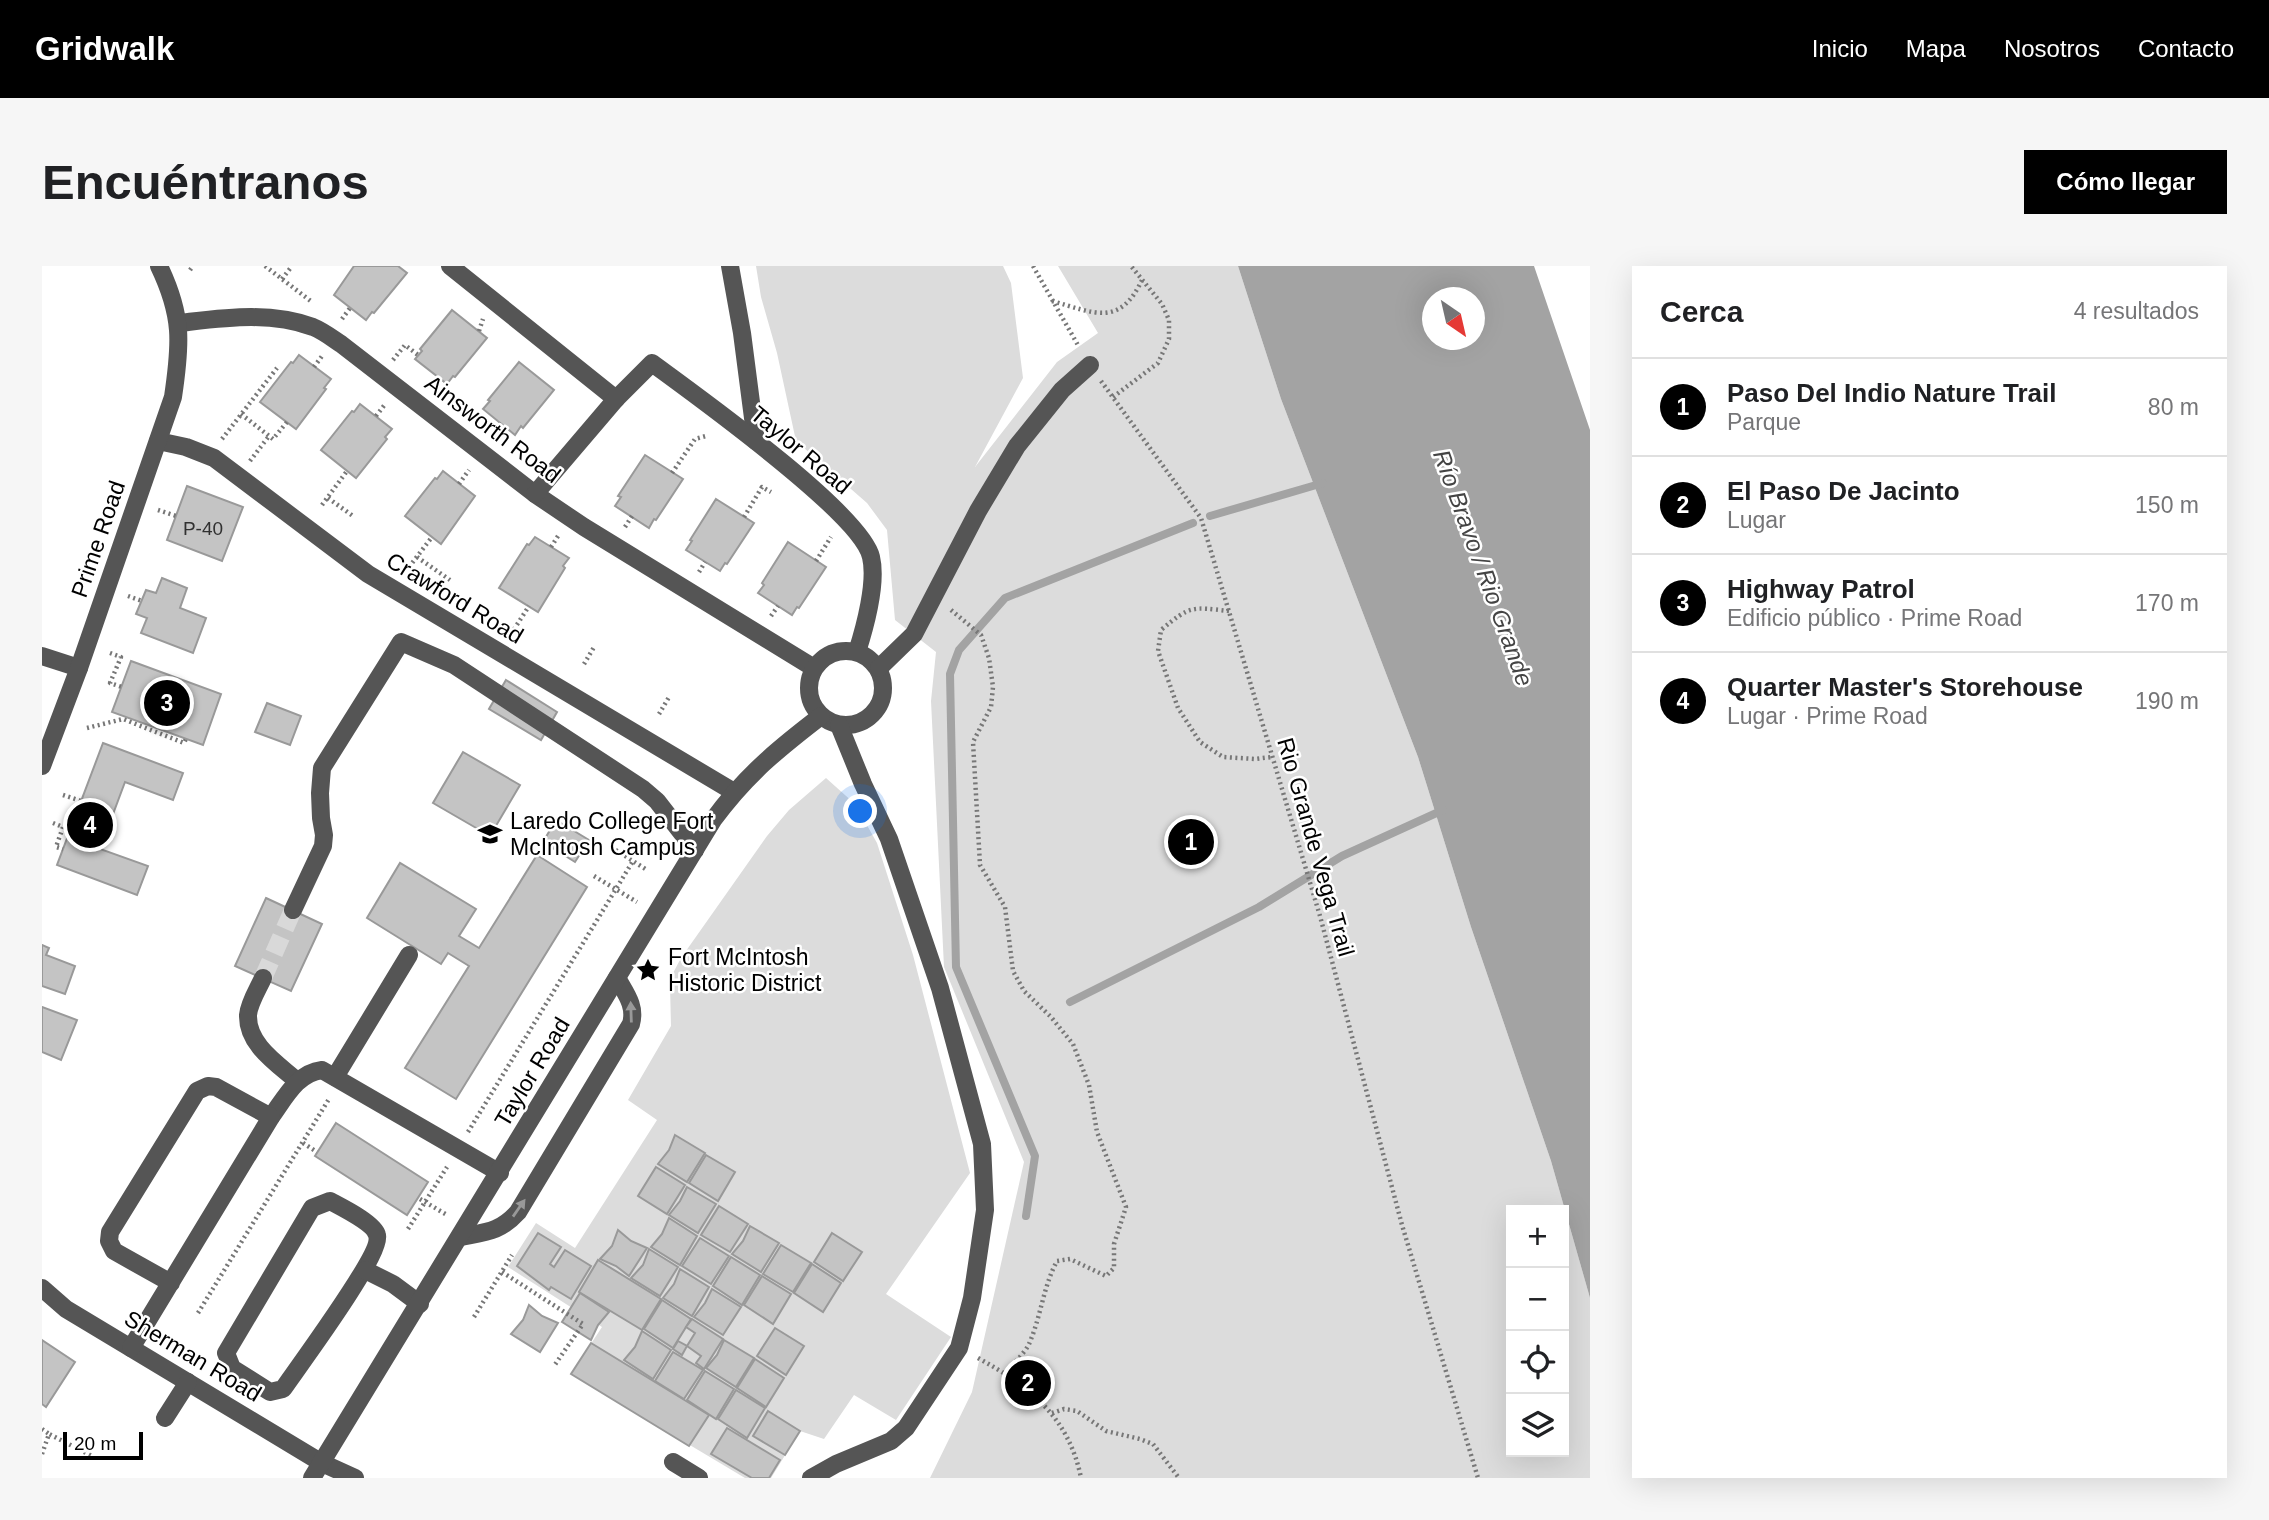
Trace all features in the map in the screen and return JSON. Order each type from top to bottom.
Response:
[{"type":"street","points":[[159,266],[170,288],[179,323]]},
{"type":"street","points":[[450,266],[617,399],[535,494]]},
{"type":"street","points":[[730,266],[742,334],[755,441]]},
{"type":"street","name":"Ainsworth Road","points":[[179,323],[250,316],[285,319],[315,328],[341,344],[535,494],[814,668]]},
{"type":"street","name":"Prime Road","points":[[42,766],[173,397],[178,362],[179,323]]},
{"type":"street","name":"Taylor Road","points":[[617,399],[652,363],[755,441],[854,530],[869,549],[873,567],[868,612],[858,652]]},
{"type":"street","points":[[879,668],[914,634],[978,511],[1017,446],[1062,390],[1090,365]]},
{"type":"street","name":"Crawford Road","points":[[158,441],[186,447],[214,458],[368,574],[734,792]]},
{"type":"street","points":[[293,911],[323,846],[320,793],[322,768],[401,642],[454,665],[643,789],[657,801],[695,850]]},
{"type":"street","points":[[845,650],[858,652],[879,668],[883,680],[880,704],[863,721],[851,725],[839,724],[821,716],[810,698],[809,688],[814,668],[822,659],[845,650]]},
{"type":"street","points":[[42,656],[79,668]]},
{"type":"street","name":"Taylor Road","points":[[317,1470],[695,850],[734,792],[768,757],[821,716]]},
{"type":"street","points":[[811,1478],[836,1464],[891,1441],[906,1428],[959,1348],[972,1298],[985,1210],[982,1143],[936,975],[889,839],[839,724]]},
{"type":"street","points":[[334,1085],[409,955]]},
{"type":"street","points":[[263,978],[248,1014],[251,1029],[263,1052],[298,1081]]},
{"type":"street","points":[[461,1237],[494,1230],[507,1224],[518,1212],[624,1036],[634,1014],[632,1003],[617,978]]},
{"type":"street","points":[[131,1348],[271,1117],[298,1081],[314,1071],[322,1070],[334,1085],[500,1173]]},
{"type":"street","points":[[171,1283],[114,1251],[109,1241],[110,1231],[197,1091],[208,1086],[216,1087],[271,1117]]},
{"type":"street","points":[[330,1201],[370,1226],[377,1234],[377,1246],[365,1270],[283,1389],[270,1392],[232,1368],[226,1353],[312,1208],[330,1201]]},
{"type":"street","points":[[365,1270],[393,1284],[420,1304]]},
{"type":"street","name":"Sherman Road","points":[[42,1288],[66,1309],[188,1382],[317,1470],[355,1478]]},
{"type":"street","points":[[165,1418],[188,1382]]},
{"type":"street","points":[[673,1462],[699,1478]]},
{"type":"path","points":[[265,266],[320,308]]},
{"type":"path","points":[[282,279],[292,266]]},
{"type":"path","name":"Rio Grande Vega Trail","points":[[1032,266],[1090,365],[1201,518],[1320,916],[1402,1225],[1478,1478]]},
{"type":"path","points":[[1113,397],[1158,363],[1169,339],[1169,320],[1162,303],[1131,266]]},
{"type":"path","points":[[1051,301],[1100,314],[1121,309],[1135,294],[1143,278]]},
{"type":"path","points":[[339,323],[351,308]]},
{"type":"path","points":[[390,363],[405,345],[418,355]]},
{"type":"path","points":[[221,445],[223,437],[277,368]]},
{"type":"path","points":[[241,414],[273,439],[287,422]]},
{"type":"path","points":[[245,467],[269,436]]},
{"type":"path","points":[[672,473],[695,439],[706,436]]},
{"type":"path","points":[[459,484],[474,464]]},
{"type":"path","points":[[323,505],[347,471]]},
{"type":"path","points":[[744,517],[762,487],[771,492]]},
{"type":"path","points":[[328,498],[353,516]]},
{"type":"path","points":[[158,510],[176,516]]},
{"type":"path","points":[[816,561],[833,533]]},
{"type":"path","points":[[409,568],[432,537]]},
{"type":"path","points":[[416,558],[450,580]]},
{"type":"path","points":[[128,596],[142,601]]},
{"type":"path","points":[[508,637],[529,606]]},
{"type":"path","points":[[1228,611],[1194,607],[1180,614],[1161,630],[1158,652],[1178,708],[1200,742],[1223,757],[1272,757]]},
{"type":"path","points":[[971,626],[981,635],[989,658],[993,687],[991,707],[973,742],[980,865],[1005,907],[1013,971],[1024,991],[1051,1017],[1073,1044],[1089,1085],[1097,1132],[1126,1207],[1114,1244],[1114,1268],[1106,1276],[1070,1259],[1057,1261],[1047,1280],[1042,1306],[1028,1347],[1005,1373]]},
{"type":"path","points":[[584,664],[594,647]]},
{"type":"path","points":[[110,653],[121,657],[110,683],[122,687]]},
{"type":"path","points":[[659,714],[669,697]]},
{"type":"path","points":[[87,728],[123,719],[184,743],[186,739]]},
{"type":"path","points":[[63,795],[81,801]]},
{"type":"path","points":[[53,823],[63,827],[56,847],[63,849]]},
{"type":"path","points":[[611,848],[647,870]]},
{"type":"path","points":[[408,1229],[423,1200],[633,861]]},
{"type":"path","points":[[594,876],[641,904]]},
{"type":"path","points":[[198,1313],[302,1143],[334,1085]]},
{"type":"path","points":[[302,1143],[317,1152]]},
{"type":"path","points":[[423,1200],[451,1217]]},
{"type":"path","points":[[474,1317],[512,1255]]},
{"type":"path","points":[[502,1272],[583,1325],[554,1366]]},
{"type":"path","points":[[959,1348],[1005,1373],[1030,1391],[1052,1413],[1068,1442],[1081,1478]]},
{"type":"path","points":[[1052,1413],[1065,1409],[1077,1411],[1106,1431],[1153,1444],[1180,1478]]},
{"type":"path","points":[[42,1429],[92,1456]]},
{"type":"path","points":[[42,1454],[49,1434]]},
{"type":"shaded area","points":[[756,266],[1003,266],[1011,283],[1023,378],[975,467],[1057,362],[1098,333],[1058,266],[1238,266],[1281,399],[1418,757],[1471,927],[1564,1205],[1506,1205],[1506,1457],[1569,1457],[1569,1224],[1590,1298],[1590,1478],[930,1478],[972,1392],[1024,1162],[944,967],[931,701],[936,652],[895,620],[887,530],[867,503],[796,441],[777,353],[761,297]]},
{"type":"shaded area","points":[[826,778],[855,804],[877,843],[913,955],[970,1173],[886,1294],[951,1337],[896,1420],[854,1395],[824,1439],[800,1431],[771,1478],[745,1478],[571,1374],[602,1327],[508,1267],[536,1223],[575,1248],[657,1120],[628,1100],[671,1026],[670,986],[672,975],[681,958],[767,836],[789,810]]},
{"type":"water","name":"Río Bravo / Rio Grande","points":[[1238,266],[1534,266],[1590,430],[1590,1298],[1569,1224],[1569,1205],[1564,1205],[1471,927],[1418,757],[1281,399]]},
{"type":"building","points":[[354,266],[398,266],[407,273],[366,320],[334,295]]},
{"type":"building","points":[[452,310],[487,338],[447,384],[415,359]]},
{"type":"building","points":[[299,355],[331,379],[296,429],[260,402]]},
{"type":"building","points":[[519,362],[554,390],[515,435],[483,409]]},
{"type":"building","points":[[360,404],[392,429],[356,478],[321,450]]},
{"type":"building","points":[[645,455],[683,479],[649,528],[615,506],[621,497],[618,496]]},
{"type":"building","points":[[443,471],[475,496],[441,544],[405,516]]},
{"type":"building","points":[[187,486],[243,507],[222,561],[167,540]]},
{"type":"building","points":[[716,499],[754,523],[720,571],[686,550]]},
{"type":"building","points":[[535,537],[569,558],[538,612],[499,588],[527,544]]},
{"type":"building","points":[[788,542],[826,567],[792,615],[758,593]]},
{"type":"building","points":[[162,578],[187,588],[180,608],[206,618],[193,653],[141,633],[147,618],[136,614],[146,590],[156,593]]},
{"type":"building","points":[[131,661],[221,694],[203,745],[112,712]]},
{"type":"building","points":[[506,680],[557,712],[541,740],[489,709]]},
{"type":"building","points":[[267,703],[301,716],[290,745],[255,732]]},
{"type":"building","points":[[103,743],[183,773],[173,800],[125,782],[100,849],[148,866],[137,895],[57,865]]},
{"type":"building","points":[[463,752],[520,785],[490,836],[433,803]]},
{"type":"building","points":[[556,820],[589,840],[575,862],[543,842]]},
{"type":"building","points":[[537,855],[587,887],[456,1099],[405,1068],[469,966],[448,953],[441,964],[367,918],[400,863],[476,909],[459,936],[479,948]]},
{"type":"building","points":[[266,898],[322,924],[291,991],[235,966]]},
{"type":"building","points":[[42,945],[49,948],[46,955],[75,966],[65,994],[42,986]]},
{"type":"building","points":[[42,1007],[77,1020],[61,1060],[42,1052]]},
{"type":"building","points":[[336,1123],[428,1182],[407,1215],[315,1156]]},
{"type":"building","points":[[675,1135],[705,1153],[687,1182],[658,1164],[669,1150]]},
{"type":"building","points":[[706,1155],[735,1172],[718,1201],[689,1183]]},
{"type":"building","points":[[656,1167],[685,1185],[667,1214],[638,1196]]},
{"type":"building","points":[[687,1187],[716,1204],[698,1233],[669,1215]]},
{"type":"building","points":[[719,1206],[748,1224],[730,1252],[701,1235]]},
{"type":"building","points":[[669,1218],[697,1236],[680,1265],[651,1247],[662,1234]]},
{"type":"building","points":[[750,1226],[779,1243],[761,1272],[732,1254],[743,1241]]},
{"type":"building","points":[[618,1230],[631,1241],[647,1248],[629,1276],[600,1259],[612,1246]]},
{"type":"building","points":[[538,1233],[561,1247],[550,1264],[554,1267],[565,1250],[591,1266],[571,1299],[551,1287],[549,1290],[517,1266]]},
{"type":"building","points":[[832,1233],[862,1252],[843,1281],[814,1262]]},
{"type":"building","points":[[700,1238],[729,1256],[711,1284],[682,1266]]},
{"type":"building","points":[[781,1245],[811,1263],[793,1292],[763,1274]]},
{"type":"building","points":[[649,1249],[678,1267],[660,1296],[631,1278],[643,1265]]},
{"type":"building","points":[[731,1257],[760,1275],[742,1305],[713,1286]]},
{"type":"building","points":[[598,1260],[661,1299],[642,1330],[579,1292]]},
{"type":"building","points":[[812,1264],[841,1283],[823,1312],[794,1293]]},
{"type":"building","points":[[680,1269],[709,1287],[692,1316],[663,1298],[674,1284]]},
{"type":"building","points":[[762,1276],[791,1294],[773,1324],[744,1305]]},
{"type":"building","points":[[712,1289],[741,1307],[723,1335],[694,1317]]},
{"type":"building","points":[[580,1293],[609,1312],[598,1325],[591,1340],[562,1322]]},
{"type":"building","points":[[662,1300],[691,1319],[673,1348],[644,1329]]},
{"type":"building","points":[[529,1305],[542,1316],[558,1323],[540,1352],[511,1334],[523,1320]]},
{"type":"building","points":[[692,1319],[723,1339],[704,1369],[696,1363],[701,1356],[687,1346],[695,1333],[686,1327]]},
{"type":"building","points":[[775,1328],[804,1346],[786,1375],[757,1356]]},
{"type":"building","points":[[642,1331],[671,1350],[653,1379],[624,1360],[635,1347]]},
{"type":"building","points":[[42,1340],[75,1362],[46,1407],[42,1404]]},
{"type":"building","points":[[724,1340],[754,1358],[736,1387],[706,1368],[717,1355]]},
{"type":"building","points":[[678,1341],[687,1346],[682,1355],[673,1349]]},
{"type":"building","points":[[591,1343],[709,1415],[689,1446],[571,1374]]},
{"type":"building","points":[[673,1352],[703,1370],[684,1399],[655,1381]]},
{"type":"building","points":[[755,1359],[784,1378],[766,1407],[737,1388]]},
{"type":"building","points":[[705,1371],[734,1389],[716,1419],[687,1400]]},
{"type":"building","points":[[736,1390],[765,1408],[747,1438],[718,1419]]},
{"type":"building","points":[[768,1411],[800,1431],[785,1455],[753,1436]]},
{"type":"building","points":[[727,1428],[780,1460],[769,1478],[752,1478],[711,1454]]},
{"type":"waterway","points":[[1210,516],[1323,483]]},
{"type":"waterway","points":[[1026,1216],[1035,1156],[956,967],[950,674],[959,650],[1005,598],[1193,523]]},
{"type":"waterway","points":[[1070,1002],[1259,907],[1342,856],[1443,810]]},
{"type":"tunnel","points":[[263,978],[293,910]]},
{"type":"place","name":"Highway Patrol","points":[[167,703]]},
{"type":"place","name":"Quarter Master's Storehouse","points":[[90,825]]},
{"type":"place","name":"Laredo College Fort McIntosh Campus","points":[[490,834]]},
{"type":"place","name":"Paso Del Indio Nature Trail","points":[[1191,842]]},
{"type":"place","name":"Fort McIntosh Historic District","points":[[648,970]]},
{"type":"place","name":"El Paso De Jacinto","points":[[1028,1383]]}]
